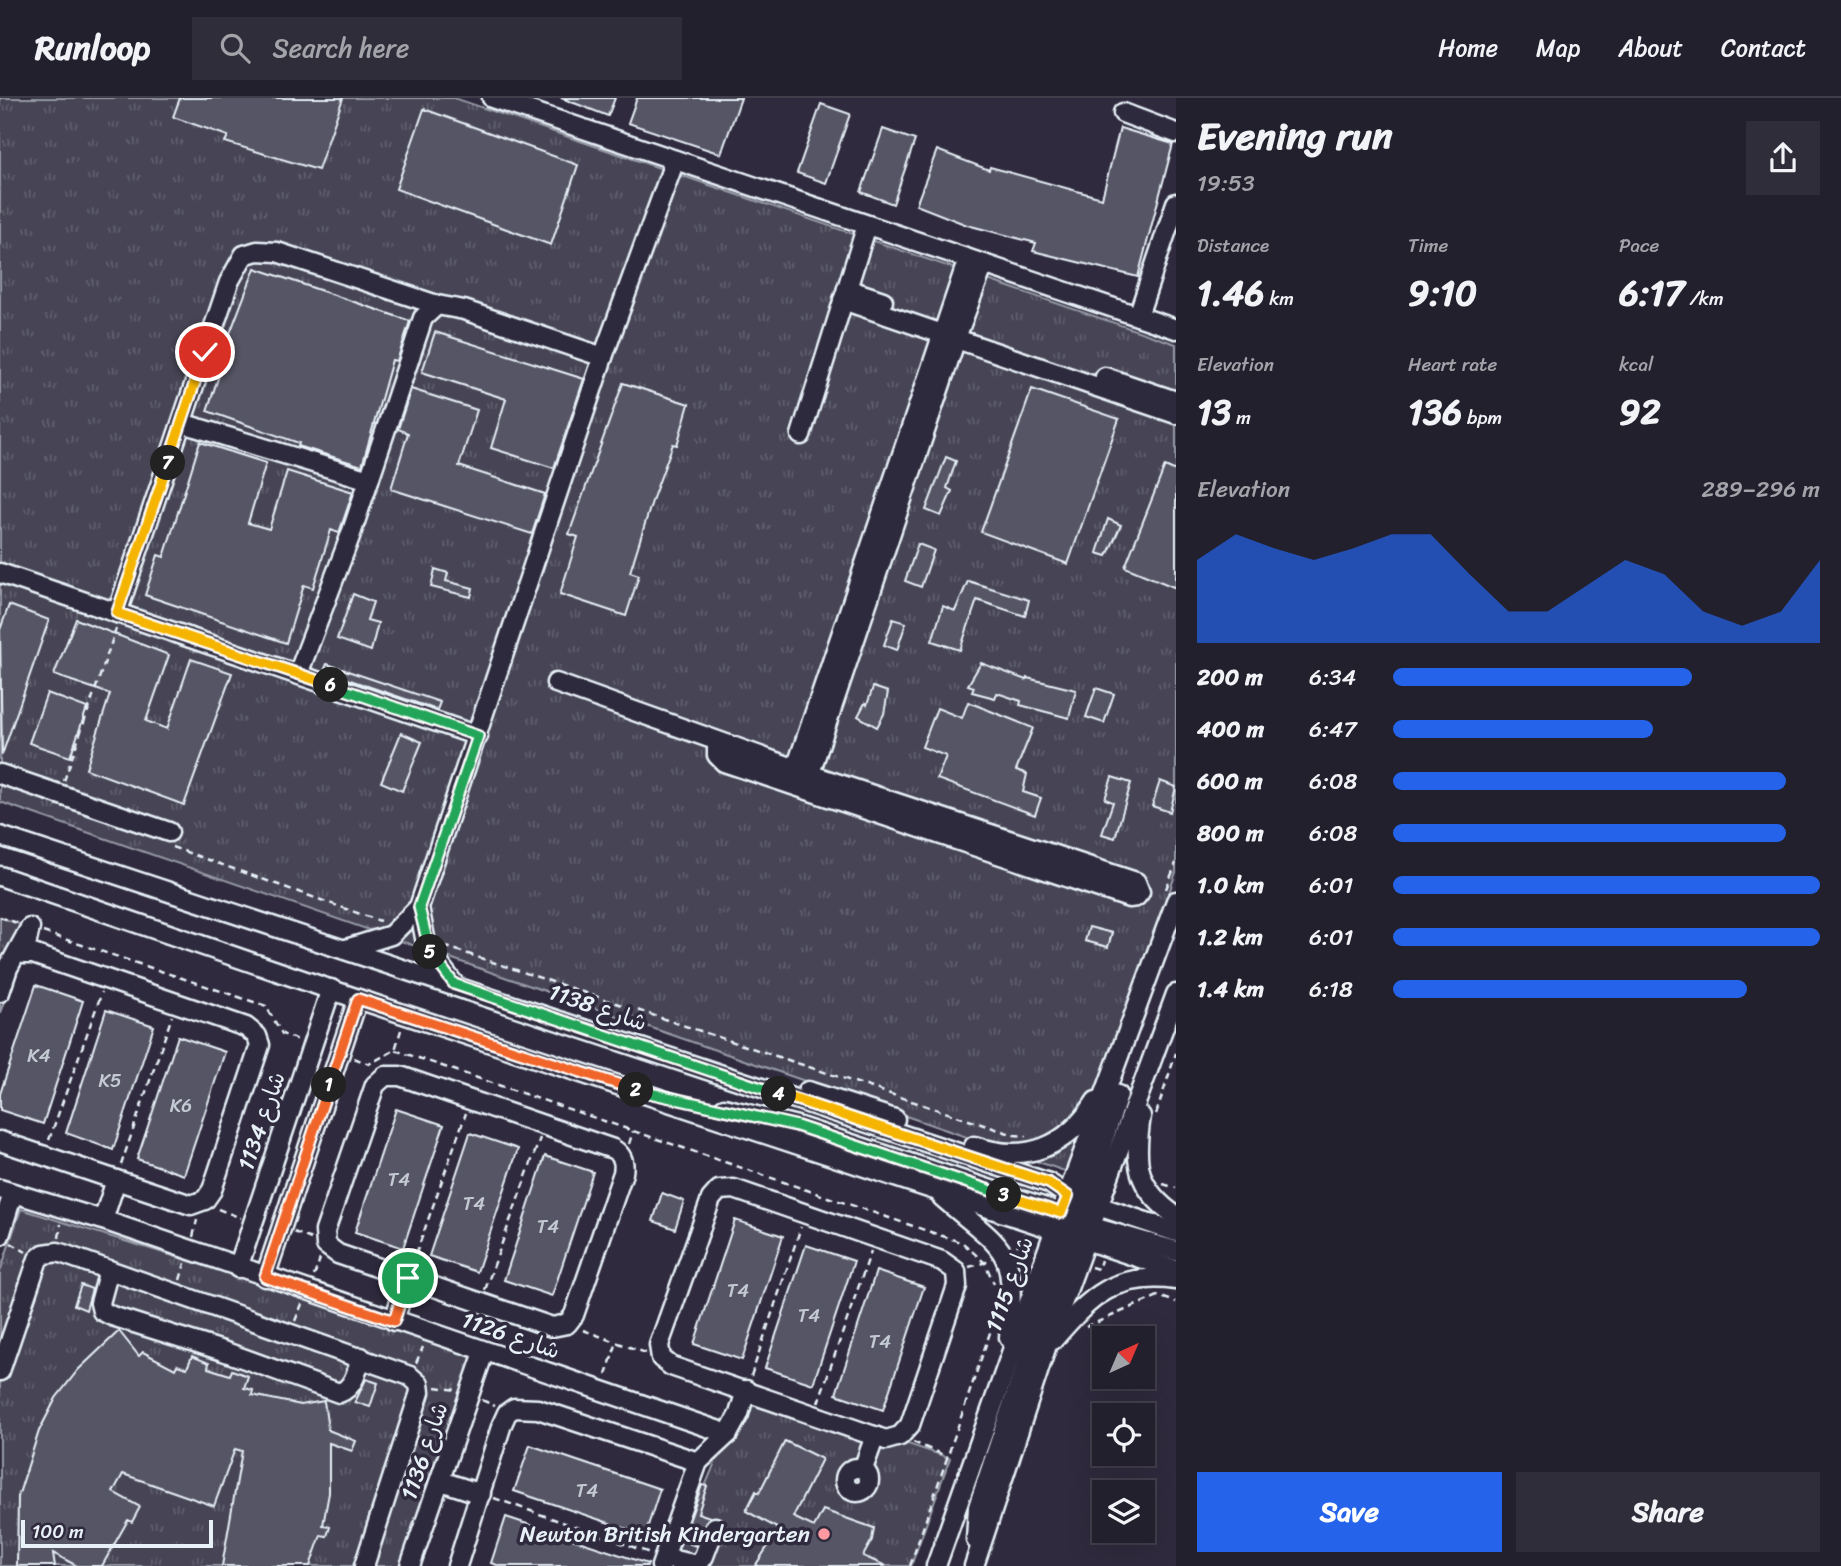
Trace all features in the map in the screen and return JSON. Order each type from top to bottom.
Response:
[{"type":"street","points":[[492,98],[1176,329]]},
{"type":"street","points":[[1123,113],[1176,133]]},
{"type":"street","points":[[346,949],[391,936],[419,907],[603,357],[674,160]]},
{"type":"street","points":[[1138,316],[1176,203]]},
{"type":"street","points":[[802,435],[867,225]]},
{"type":"street","points":[[117,613],[229,282],[234,254],[243,243],[257,242],[276,253],[437,305],[464,310],[603,357]]},
{"type":"street","points":[[800,779],[976,261]]},
{"type":"street","points":[[845,295],[1176,401]]},
{"type":"street","points":[[298,674],[369,480],[423,318],[437,305]]},
{"type":"street","points":[[951,330],[1176,414]]},
{"type":"street","points":[[182,422],[369,480]]},
{"type":"street","points":[[0,573],[478,736]]},
{"type":"street","points":[[556,683],[717,741],[717,755],[721,761],[800,779],[1136,883],[1140,892],[1136,897],[1129,898],[800,779]]},
{"type":"street","points":[[0,774],[60,794],[169,839]]},
{"type":"street","name":"شارع 1138","points":[[0,836],[1049,1183],[1075,1219],[1106,1246],[1176,1270]]},
{"type":"street","name":"شارع 1138","points":[[0,876],[358,999],[935,1191],[1075,1219]]},
{"type":"street","points":[[974,1566],[978,1507],[1166,961],[1171,902]]},
{"type":"street","name":"شارع 1115","points":[[936,1566],[1007,1363],[1075,1219],[1113,1074],[1171,902]]},
{"type":"street","points":[[419,907],[427,948],[454,984]]},
{"type":"street","points":[[0,1140],[191,1205],[205,1200],[212,1190],[258,1051],[259,1041],[246,1027],[107,979],[24,954],[30,928]]},
{"type":"street","points":[[0,992],[8,968],[30,928]]},
{"type":"street","name":"شارع 1134","points":[[238,1268],[331,989]]},
{"type":"street","name":"شارع 1115","points":[[1075,1219],[1099,1206],[1176,994]]},
{"type":"street","points":[[265,1277],[358,999]]},
{"type":"street","points":[[747,1083],[770,1080],[990,1152],[1011,1154],[1069,1135],[1090,1111],[1113,1074]]},
{"type":"street","points":[[395,1075],[544,1125],[613,1149],[624,1164],[574,1315],[567,1324],[552,1327],[481,1303],[338,1254],[324,1241],[375,1085],[385,1076],[395,1075]]},
{"type":"street","points":[[1145,1081],[1136,1150],[1137,1165],[1147,1189],[1176,1216]]},
{"type":"street","points":[[659,1097],[714,1106],[797,1126],[1176,1251]]},
{"type":"street","points":[[103,1220],[116,1180]]},
{"type":"street","points":[[734,1189],[876,1238],[950,1264],[958,1278],[910,1425],[900,1436],[891,1440],[875,1436],[671,1366],[662,1358],[659,1345],[716,1193],[734,1189]]},
{"type":"street","points":[[5,1238],[6,1191]]},
{"type":"street","name":"شارع 1126","points":[[6,1191],[103,1220],[728,1434]]},
{"type":"street","points":[[935,1191],[982,1228],[1005,1255],[1012,1275],[1013,1293],[1007,1363]]},
{"type":"street","points":[[1099,1206],[1176,1232]]},
{"type":"street","name":"شارع 1115","points":[[974,1566],[1046,1348],[1078,1262],[1075,1219]]},
{"type":"street","points":[[0,1371],[38,1259],[44,1254],[58,1252],[410,1376],[418,1384],[420,1392],[364,1566]]},
{"type":"street","points":[[108,1270],[100,1303],[102,1311],[112,1316],[223,1351],[339,1393],[347,1391],[361,1357]]},
{"type":"street","points":[[394,1321],[408,1278]]},
{"type":"street","points":[[1046,1348],[1087,1303],[1111,1287],[1131,1279],[1176,1280]]},
{"type":"street","name":"شارع 1136","points":[[410,1566],[484,1352]]},
{"type":"street","points":[[715,1527],[698,1565],[662,1562],[698,1462],[728,1434],[739,1414],[746,1390]]},
{"type":"street","points":[[457,1566],[502,1424],[507,1413],[514,1408],[538,1409],[698,1462]]},
{"type":"street","points":[[863,1469],[875,1436]]},
{"type":"street","points":[[441,1481],[481,1494]]},
{"type":"path","points":[[60,794],[116,631],[117,613]]},
{"type":"path","points":[[169,839],[385,923],[391,936]]},
{"type":"path","points":[[1171,902],[1176,863]]},
{"type":"path","points":[[0,917],[266,1006],[282,1034],[301,1042],[315,1036]]},
{"type":"path","points":[[427,948],[443,945],[1014,1135],[1045,1142]]},
{"type":"path","points":[[43,1155],[107,979]]},
{"type":"path","points":[[116,1180],[177,1003]]},
{"type":"path","points":[[342,1046],[346,1055],[369,1064],[394,1050],[406,1014]]},
{"type":"path","points":[[394,1050],[963,1242],[985,1262],[996,1287]]},
{"type":"path","points":[[1156,1114],[1176,1053]]},
{"type":"path","points":[[408,1278],[471,1100]]},
{"type":"path","points":[[481,1303],[544,1125]]},
{"type":"path","points":[[1159,1178],[1163,1184],[1176,1188]]},
{"type":"path","points":[[58,1252],[64,1208]]},
{"type":"path","points":[[746,1390],[806,1214]]},
{"type":"path","points":[[5,1238],[38,1259]]},
{"type":"path","points":[[814,1414],[876,1238]]},
{"type":"path","points":[[1078,1262],[1098,1269],[1106,1246]]},
{"type":"path","points":[[1080,1330],[1158,1296],[1176,1302]]},
{"type":"path","points":[[911,1566],[950,1458],[994,1320]]},
{"type":"path","points":[[567,1324],[662,1358]]},
{"type":"path","points":[[410,1376],[430,1333]]},
{"type":"path","points":[[601,1391],[617,1342]]},
{"type":"path","points":[[900,1436],[950,1458]]},
{"type":"path","points":[[481,1494],[662,1562]]},
{"type":"green space","points":[[0,98],[454,98],[1176,344],[1176,872],[1076,1175],[0,802]]},
{"type":"green space","points":[[0,917],[30,928],[0,1013]]},
{"type":"green space","points":[[21,1209],[484,1352],[413,1566],[0,1566],[0,1272]]},
{"type":"green space","points":[[746,1390],[950,1458],[911,1566],[671,1566]]},
{"type":"building","points":[[180,98],[343,98],[318,170],[225,142],[228,136],[173,117]]},
{"type":"building","points":[[561,98],[615,98],[608,116]]},
{"type":"building","points":[[637,98],[741,98],[721,154],[628,123]]},
{"type":"building","points":[[821,104],[850,114],[826,183],[797,173]]},
{"type":"building","points":[[424,109],[578,165],[551,245],[396,189]]},
{"type":"building","points":[[1120,128],[1173,144],[1138,277],[1033,251],[1036,243],[967,225],[916,205],[937,150],[989,170],[990,167],[1102,198]]},
{"type":"building","points":[[883,129],[915,140],[893,204],[861,192]]},
{"type":"building","points":[[255,268],[410,321],[397,361],[392,360],[362,466],[298,446],[299,443],[207,411],[223,363],[219,362]]},
{"type":"building","points":[[435,332],[584,379],[554,468],[491,448],[506,399],[422,372]]},
{"type":"building","points":[[623,383],[689,404],[677,445],[673,444],[653,498],[630,572],[639,575],[626,616],[560,594],[578,537],[569,534]]},
{"type":"building","points":[[411,389],[477,410],[459,466],[545,494],[532,534],[391,489],[408,433],[398,429]]},
{"type":"building","points":[[1032,389],[1119,419],[1068,564],[981,532]]},
{"type":"building","points":[[200,442],[266,463],[248,523],[269,529],[287,471],[353,492],[339,533],[331,530],[313,588],[304,585],[286,643],[145,595],[158,555],[164,557]]},
{"type":"building","points":[[946,457],[956,461],[947,488],[952,491],[941,516],[926,510]]},
{"type":"building","points":[[1165,466],[1176,471],[1176,588],[1125,567]]},
{"type":"building","points":[[1108,519],[1121,525],[1107,556],[1097,553]]},
{"type":"building","points":[[918,544],[934,550],[921,587],[905,581]]},
{"type":"building","points":[[435,569],[448,573],[446,581],[473,588],[471,597],[431,587]]},
{"type":"building","points":[[968,581],[1029,600],[1025,616],[977,600],[960,650],[932,641],[943,606],[955,611]]},
{"type":"building","points":[[353,594],[373,602],[367,620],[378,623],[371,651],[337,639]]},
{"type":"building","points":[[9,605],[49,620],[2,755],[0,630]]},
{"type":"building","points":[[76,619],[169,655],[146,721],[167,729],[191,659],[232,673],[184,805],[86,769],[110,694],[54,675]]},
{"type":"building","points":[[893,619],[906,623],[897,650],[884,645]]},
{"type":"building","points":[[981,663],[1026,680],[1027,678],[1076,690],[1069,718],[1020,705],[1021,701],[997,693],[995,698],[972,692],[974,687],[968,685]]},
{"type":"building","points":[[327,664],[440,702],[437,710],[324,671]]},
{"type":"building","points":[[873,687],[888,692],[884,714],[877,727],[858,716],[865,703],[867,705]]},
{"type":"building","points":[[1096,688],[1114,694],[1104,723],[1086,717]]},
{"type":"building","points":[[47,693],[87,708],[70,757],[29,743]]},
{"type":"building","points":[[968,702],[1033,728],[1016,770],[1027,774],[1023,792],[1041,798],[1035,815],[937,779],[946,756],[922,747],[937,708],[962,718]]},
{"type":"building","points":[[401,733],[422,742],[402,791],[381,782]]},
{"type":"building","points":[[1112,777],[1131,783],[1115,838],[1102,834],[1113,802],[1105,799]]},
{"type":"building","points":[[1160,781],[1176,787],[1170,812],[1152,806]]},
{"type":"building","points":[[1089,927],[1112,933],[1108,947],[1085,941]]},
{"type":"building","points":[[36,985],[83,1001],[43,1124],[0,1110],[0,1094]]},
{"type":"building","points":[[106,1010],[154,1026],[113,1150],[66,1133]]},
{"type":"building","points":[[178,1036],[225,1052],[184,1175],[137,1159]]},
{"type":"building","points":[[396,1109],[444,1125],[403,1248],[355,1232]]},
{"type":"building","points":[[470,1133],[518,1149],[477,1272],[429,1256]]},
{"type":"building","points":[[545,1156],[593,1172],[552,1296],[504,1280]]},
{"type":"building","points":[[662,1193],[684,1201],[675,1229],[653,1221]]},
{"type":"building","points":[[735,1220],[783,1236],[742,1360],[694,1344]]},
{"type":"building","points":[[806,1245],[854,1261],[813,1384],[765,1368]]},
{"type":"building","points":[[876,1271],[924,1287],[883,1410],[836,1394]]},
{"type":"building","points":[[81,1285],[92,1289],[86,1310],[74,1305]]},
{"type":"building","points":[[119,1331],[139,1356],[143,1352],[175,1369],[177,1365],[187,1368],[192,1356],[209,1363],[208,1368],[230,1375],[232,1370],[248,1376],[244,1388],[253,1390],[252,1395],[301,1405],[324,1401],[328,1430],[356,1441],[352,1451],[329,1443],[329,1493],[323,1525],[330,1527],[327,1536],[321,1535],[310,1566],[222,1566],[242,1451],[235,1449],[214,1506],[123,1474],[113,1492],[140,1507],[132,1522],[128,1520],[102,1566],[77,1566],[53,1553],[55,1566],[17,1566],[18,1497],[39,1431],[56,1398],[78,1370]]},
{"type":"building","points":[[366,1379],[378,1383],[370,1407],[355,1402]]},
{"type":"building","points":[[785,1441],[822,1459],[793,1517],[814,1527],[823,1510],[874,1528],[872,1540],[863,1556],[886,1566],[755,1566],[779,1529],[746,1511],[756,1491],[759,1493]]},
{"type":"building","points":[[530,1445],[660,1489],[645,1535],[514,1491]]},
{"type":"building","points":[[702,1485],[707,1486],[698,1513],[710,1517],[696,1546],[682,1541]]},
{"type":"building","points":[[506,1517],[648,1564],[500,1566],[491,1563]]},
{"type":"place","name":"Newton British Kindergarten","points":[[824,1534]]},
{"type":"route","points":[[205,352],[117,613],[478,736],[419,907],[427,948],[454,984],[1049,1183],[1068,1196],[1061,1213],[797,1126],[714,1106],[659,1097],[358,999],[265,1277],[394,1321],[408,1278]]}]
